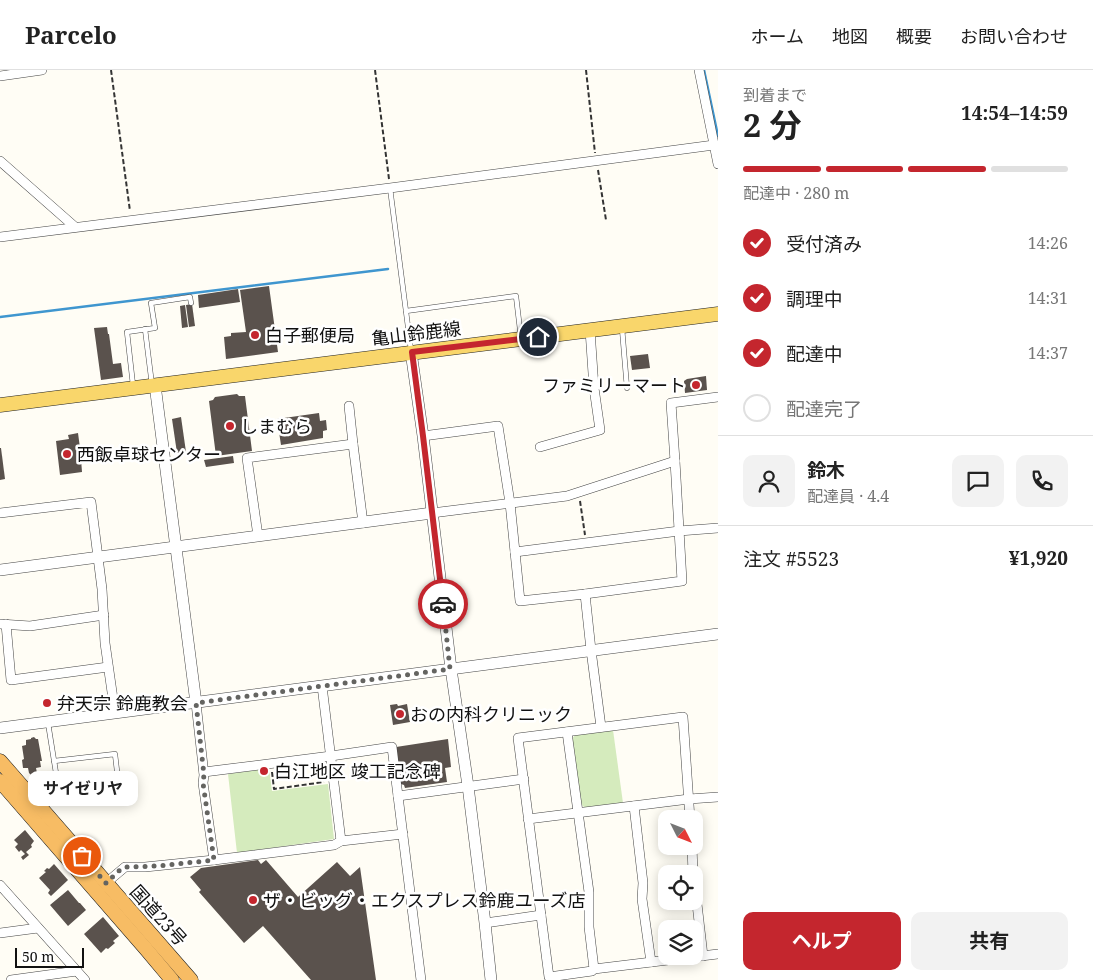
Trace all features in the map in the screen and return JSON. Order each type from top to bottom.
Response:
[{"type":"highway","name":"国道23号","points":[[0,761],[191,980]]},
{"type":"highway","name":"国道23号","points":[[0,781],[172,980]]},
{"type":"main road","name":"亀山鈴鹿線","points":[[0,404],[718,314]]},
{"type":"street","points":[[0,76],[42,70]]},
{"type":"street","points":[[699,70],[718,164]]},
{"type":"street","points":[[0,236],[390,188],[714,145]]},
{"type":"street","points":[[0,161],[75,227]]},
{"type":"street","points":[[540,448],[600,430],[594,388],[590,330]]},
{"type":"street","points":[[412,352],[450,669],[468,786],[491,980]]},
{"type":"street","points":[[154,385],[196,703],[204,772],[203,783],[214,860]]},
{"type":"street","points":[[423,436],[498,426],[510,503],[520,601],[585,594],[682,581],[671,403],[718,397]]},
{"type":"street","points":[[349,406],[363,523]]},
{"type":"street","points":[[258,536],[247,458],[353,444]]},
{"type":"street","points":[[0,570],[567,496],[676,461]]},
{"type":"street","points":[[0,513],[92,502],[104,615],[105,643],[115,713]]},
{"type":"street","points":[[515,552],[679,531],[718,528]]},
{"type":"street","points":[[585,594],[601,727]]},
{"type":"street","points":[[104,615],[30,626],[3,624],[11,680],[108,667]]},
{"type":"street","points":[[0,728],[718,634]]},
{"type":"street","points":[[322,686],[341,841]]},
{"type":"street","points":[[690,810],[683,717],[518,738],[549,978],[593,974],[651,962],[718,954]]},
{"type":"street","points":[[567,732],[589,892],[589,927],[593,974]]},
{"type":"street","points":[[204,772],[392,747],[421,980]]},
{"type":"street","points":[[398,796],[524,779]]},
{"type":"street","points":[[528,819],[718,797]]},
{"type":"street","points":[[634,806],[643,882],[642,899],[651,962]]},
{"type":"street","points":[[106,883],[126,867],[158,866],[214,860],[334,845],[341,841],[403,834]]},
{"type":"street","points":[[0,885],[85,980]]},
{"type":"street","points":[[698,910],[704,956]]},
{"type":"street","points":[[485,923],[541,915]]},
{"type":"street","points":[[0,933],[38,928]]},
{"type":"street","points":[[12,980],[77,971]]},
{"type":"lane","points":[[390,188],[412,352]]},
{"type":"lane","points":[[406,310],[516,296],[521,339]]},
{"type":"lane","points":[[151,305],[151,303],[190,297],[191,303]]},
{"type":"lane","points":[[151,305],[183,300],[184,303]]},
{"type":"lane","points":[[134,387],[127,332],[155,328],[151,305]]},
{"type":"lane","points":[[622,326],[627,388]]},
{"type":"lane","points":[[145,329],[154,385]]},
{"type":"lane","points":[[48,722],[59,797],[119,788],[114,754],[54,761]]},
{"type":"path","points":[[111,70],[131,220]]},
{"type":"path","points":[[375,70],[390,188]]},
{"type":"path","points":[[586,70],[596,160],[606,220]]},
{"type":"path","points":[[579,492],[586,543]]},
{"type":"path","points":[[270,764],[274,789],[334,781]]},
{"type":"green space","points":[[613,730],[623,803],[585,808],[581,804],[572,739],[575,735]]},
{"type":"green space","points":[[269,768],[272,791],[328,784],[334,839],[237,853],[228,774]]},
{"type":"building","name":"白子郵便局","points":[[269,286],[278,352],[226,359],[224,337],[231,336],[231,333],[246,332],[240,290]]},
{"type":"building","points":[[238,289],[240,302],[199,308],[198,295]]},
{"type":"building","points":[[192,304],[195,326],[189,327],[186,305]]},
{"type":"building","points":[[185,305],[188,327],[182,328],[180,306]]},
{"type":"building","points":[[107,327],[113,364],[121,363],[123,377],[101,380],[94,328]]},
{"type":"building","points":[[648,354],[650,368],[632,370],[630,356]]},
{"type":"building","name":"ファミリーマート","points":[[706,376],[707,390],[685,393],[684,381]]},
{"type":"building","name":"しまむら","points":[[237,394],[245,396],[252,451],[216,456],[209,401],[215,397]]},
{"type":"building","points":[[319,413],[320,421],[326,420],[327,430],[323,431],[323,438],[281,445],[277,419]]},
{"type":"building","points":[[181,417],[186,452],[177,453],[172,419]]},
{"type":"building","name":"西飯卓球センター","points":[[78,433],[80,448],[77,449],[78,460],[81,459],[82,472],[60,475],[56,441],[69,439],[68,435]]},
{"type":"building","points":[[0,448],[5,479],[0,480]]},
{"type":"building","points":[[233,456],[234,463],[206,467],[204,460]]},
{"type":"building","name":"おの内科クリニック","points":[[397,704],[398,706],[407,704],[410,722],[393,725],[390,705]]},
{"type":"building","points":[[34,737],[38,739],[42,761],[40,761],[41,767],[36,768],[37,773],[32,776],[28,768],[23,768],[22,746],[26,745],[26,740]]},
{"type":"building","points":[[448,739],[451,767],[445,768],[447,782],[405,788],[401,784],[396,747]]},
{"type":"building","points":[[25,830],[34,841],[31,845],[32,847],[26,852],[29,855],[23,860],[21,857],[25,854],[21,850],[19,852],[15,847],[18,844],[14,840]]},
{"type":"building","points":[[258,860],[261,864],[266,860],[298,897],[337,862],[350,876],[360,867],[376,980],[311,980],[263,926],[244,943],[199,892],[201,890],[190,877],[201,868]]},
{"type":"building","points":[[54,864],[68,880],[51,896],[48,893],[50,890],[39,878],[46,872],[44,871],[47,868],[49,869]]},
{"type":"building","points":[[68,890],[86,910],[68,926],[50,905]]},
{"type":"building","points":[[103,917],[119,936],[113,941],[115,943],[101,953],[84,934]]},
{"type":"waterway","points":[[704,70],[718,136]]},
{"type":"waterway","points":[[0,317],[388,269]]},
{"type":"way so far","points":[[82,856],[106,883],[126,867],[158,866],[214,860],[203,783],[204,775],[196,703],[450,669],[443,604]]},
{"type":"place","name":"白子郵便局","points":[[255,335]]},
{"type":"place","name":"ファミリーマート","points":[[696,385]]},
{"type":"place","name":"しまむら","points":[[230,426]]},
{"type":"place","name":"西飯卓球センター","points":[[67,454]]},
{"type":"place","name":"弁天宗 鈴鹿教会","points":[[47,703]]},
{"type":"place","name":"おの内科クリニック","points":[[400,714]]},
{"type":"place","name":"白江地区 竣工記念碑","points":[[264,771]]},
{"type":"place","name":"サイゼリヤ","points":[[82,856]]},
{"type":"place","name":"ザ・ビッグ・エクスプレス鈴鹿ユーズ店","points":[[253,900]]},
{"type":"route","points":[[443,604],[412,352],[538,337]]}]
